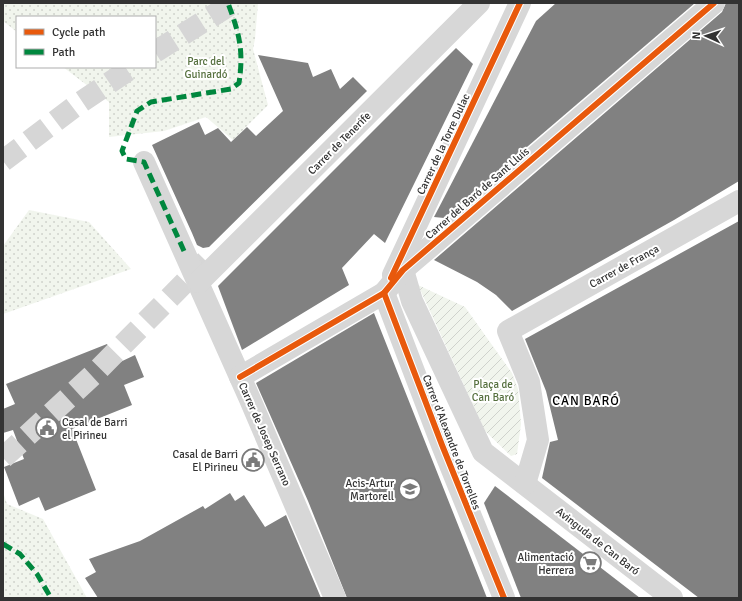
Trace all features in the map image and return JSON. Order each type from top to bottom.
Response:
[{"type":"street","name":"Carrer de Tenerife","points":[[199,282],[479,3]]},
{"type":"street","name":"Carrer de la Torre Dulac","points":[[384,293],[520,3]]},
{"type":"street","name":"Carrer del Baró de Sant Lluís","points":[[240,377],[384,293],[403,270],[714,3]]},
{"type":"street","name":"Carrer de Josep Serrano","points":[[144,162],[199,282],[335,598]]},
{"type":"street","name":"Carrer de França","points":[[525,484],[538,440],[529,382],[508,331],[739,201]]},
{"type":"street","points":[[403,270],[412,301],[483,452],[525,484]]},
{"type":"street","name":"Carrer d'Alexandre de Torrelles","points":[[384,293],[442,445],[504,598]]},
{"type":"street","name":"Avinguda de Can Baró","points":[[525,484],[672,598]]},
{"type":"green space","name":"Parc del Guinardó","points":[[3,3],[258,3],[253,49],[268,105],[233,140],[206,117],[164,131],[109,137],[109,102],[64,68],[156,68],[156,16],[16,16],[16,31],[3,21]]},
{"type":"green space","points":[[29,210],[89,222],[131,269],[3,314],[3,246]]},
{"type":"green space","name":"Plaça de Can Baró","points":[[418,285],[465,307],[512,373],[518,389],[521,424],[517,454],[511,456],[485,431]]},
{"type":"green space","points":[[3,492],[7,504],[43,519],[87,598],[3,598]]},
{"type":"building","points":[[556,3],[695,3],[444,218],[434,217],[536,21]]},
{"type":"building","points":[[726,3],[739,3],[739,181],[674,220],[512,311],[496,295],[477,282],[434,260],[722,12]]},
{"type":"building","points":[[456,48],[473,64],[385,243],[374,234],[342,268],[349,285],[242,350],[218,286]]},
{"type":"building","points":[[258,55],[308,63],[313,77],[331,69],[340,89],[353,77],[367,91],[209,247],[203,248],[197,245],[152,145],[199,122],[205,135],[218,128],[231,142],[247,127],[256,136],[283,111]]},
{"type":"building","points":[[739,221],[739,598],[699,598],[542,478],[550,442],[558,440],[546,391],[525,339]]},
{"type":"building","points":[[374,313],[487,598],[347,598],[308,501],[256,383]]},
{"type":"building","name":"Casal de Barri el Pirineu","points":[[107,344],[116,364],[135,355],[144,377],[124,385],[132,405],[72,429],[96,490],[45,511],[39,497],[19,506],[4,467],[24,459],[13,430],[3,433],[3,409],[15,404],[6,384]]},
{"type":"building","points":[[495,486],[640,598],[521,598],[484,503]]},
{"type":"building","points":[[230,493],[235,501],[244,495],[265,527],[286,515],[321,598],[98,598],[85,578],[96,572],[89,559],[140,541],[203,506],[205,509]]},
{"type":"tunnel","points":[[156,51],[233,3]]},
{"type":"tunnel","points":[[3,161],[78,104],[132,68]]},
{"type":"tunnel","points":[[3,458],[94,374],[206,261]]},
{"type":"marked path","points":[[184,251],[144,162],[126,159],[122,151],[137,111],[151,102],[231,89],[239,83],[241,61],[240,42],[228,3]]},
{"type":"marked path","points":[[3,544],[20,554],[37,574],[51,598]]},
{"type":"cycle path","points":[[391,278],[520,3]]},
{"type":"cycle path","points":[[240,377],[384,293],[403,270],[714,3]]},
{"type":"cycle path","points":[[384,293],[442,445],[504,598]]},
{"type":"place","name":"Casal de Barri el Pirineu","points":[[47,428]]},
{"type":"place","name":"Casal de Barri El Pirineu","points":[[253,460]]},
{"type":"place","name":"Acis-Artur Martorell","points":[[410,489]]},
{"type":"place","name":"Alimentació Herrera","points":[[590,563]]},
{"type":"district","name":"CAN BARÓ","points":[[586,400]]}]
